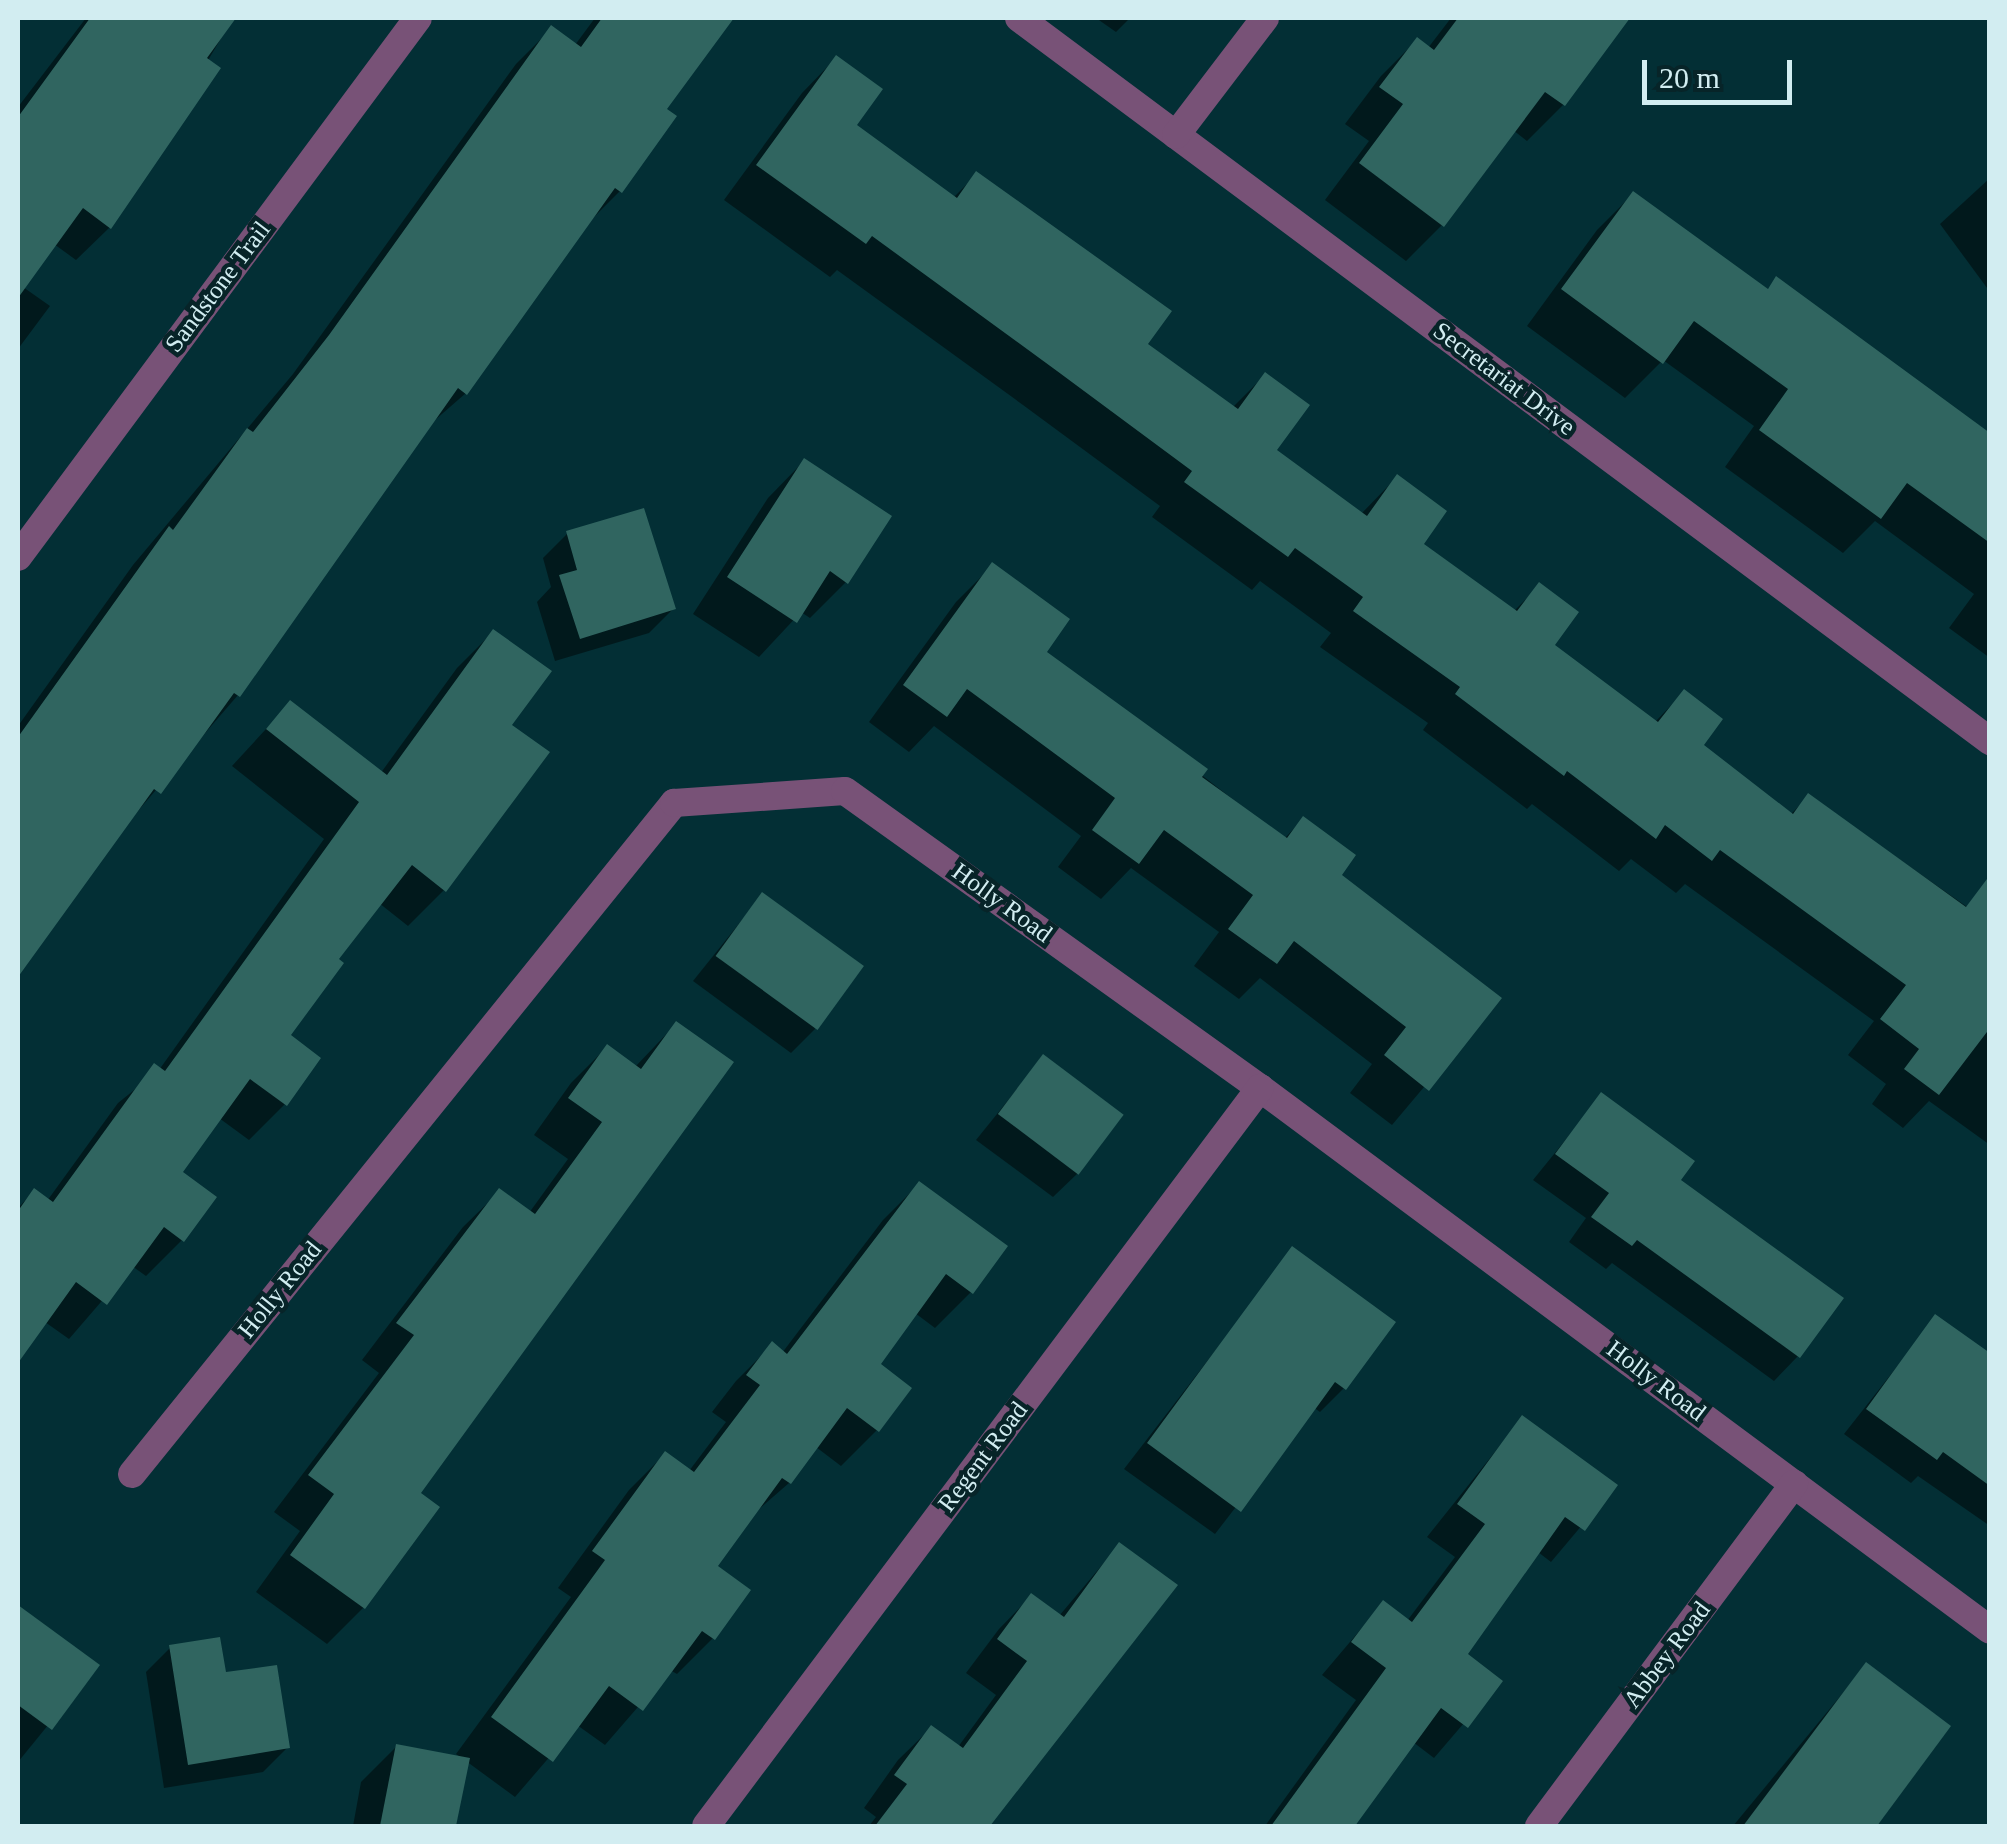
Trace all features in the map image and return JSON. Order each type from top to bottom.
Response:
[{"type":"street","name":"Sandstone Trail","points":[[18,557],[418,18]]},
{"type":"street","name":"Secretariat Drive","points":[[1019,18],[1990,741]]},
{"type":"street","points":[[1176,135],[1265,18]]},
{"type":"street","name":"Holly Road","points":[[132,1474],[674,803],[845,792],[1260,1088],[1990,1630]]},
{"type":"street","name":"Regent Road","points":[[706,1826],[1260,1088]]},
{"type":"street","name":"Abbey Road","points":[[1538,1826],[1794,1484]]},
{"type":"building","points":[[90,18],[236,18],[207,58],[221,68],[111,229],[83,208],[18,298],[18,117]]},
{"type":"building","points":[[602,18],[734,18],[667,109],[677,116],[622,193],[615,188],[467,395],[458,388],[240,697],[234,693],[161,794],[154,789],[18,977],[18,737],[169,526],[173,530],[247,428],[253,432],[329,335],[551,25],[581,47]]},
{"type":"building","points":[[1458,18],[1630,18],[1565,106],[1545,92],[1444,227],[1359,163],[1403,104],[1379,87],[1417,37],[1434,50]]},
{"type":"building","points":[[836,55],[883,89],[857,125],[957,198],[976,171],[1172,311],[1148,344],[1238,409],[1265,372],[1310,405],[1277,450],[1367,516],[1397,474],[1447,511],[1424,544],[1517,611],[1539,582],[1579,612],[1555,645],[1658,722],[1684,689],[1723,719],[1704,745],[1793,814],[1808,793],[1966,907],[1990,875],[1990,1028],[1939,1095],[1904,1069],[1919,1049],[1880,1019],[1906,985],[1720,850],[1712,861],[1665,825],[1656,839],[1567,771],[1564,776],[1455,694],[1460,687],[1353,611],[1363,597],[1295,548],[1288,557],[1184,482],[1192,471],[1057,371],[872,236],[866,244],[756,165]]},
{"type":"building","points":[[1633,191],[1768,289],[1776,276],[1990,433],[1990,543],[1907,483],[1881,519],[1759,430],[1788,389],[1694,321],[1663,364],[1561,289]]},
{"type":"building","points":[[804,458],[892,516],[848,584],[830,571],[797,623],[727,577]]},
{"type":"building","points":[[644,508],[676,609],[580,639],[559,575],[577,570],[566,531]]},
{"type":"building","points":[[992,562],[1070,619],[1047,652],[1208,769],[1202,777],[1287,838],[1303,816],[1356,855],[1342,875],[1502,998],[1429,1091],[1384,1055],[1406,1027],[1294,941],[1277,964],[1228,929],[1253,895],[1164,830],[1139,864],[1092,830],[1115,798],[967,689],[947,717],[903,685]]},
{"type":"building","points":[[493,629],[552,671],[512,725],[550,752],[446,892],[412,865],[339,959],[344,963],[291,1035],[321,1058],[287,1106],[250,1079],[183,1172],[217,1197],[184,1242],[164,1227],[107,1305],[76,1282],[18,1363],[18,1211],[34,1188],[53,1202],[154,1063],[165,1071],[359,802],[266,729],[290,700],[387,775]]},
{"type":"building","points":[[762,892],[864,966],[818,1030],[716,956]]},
{"type":"building","points":[[676,1021],[734,1062],[421,1493],[440,1507],[365,1609],[290,1555],[334,1494],[308,1475],[414,1335],[396,1323],[499,1188],[535,1214],[602,1122],[568,1098],[607,1044],[641,1069]]},
{"type":"building","points":[[1043,1054],[1124,1115],[1079,1175],[998,1114]]},
{"type":"building","points":[[1601,1092],[1695,1161],[1681,1180],[1844,1298],[1800,1358],[1637,1240],[1632,1246],[1591,1217],[1609,1193],[1555,1154]]},
{"type":"building","points":[[919,1181],[1008,1246],[973,1294],[946,1274],[881,1364],[912,1388],[879,1432],[847,1408],[791,1484],[782,1478],[718,1566],[751,1590],[715,1640],[702,1631],[643,1711],[609,1686],[553,1762],[491,1717],[605,1560],[592,1551],[665,1451],[694,1472],[760,1385],[746,1375],[772,1341],[787,1354]]},
{"type":"building","points":[[1292,1246],[1396,1322],[1346,1390],[1335,1382],[1241,1512],[1147,1443]]},
{"type":"building","points":[[1935,1314],[1990,1353],[1990,1486],[1943,1452],[1937,1460],[1866,1409]]},
{"type":"building","points":[[1522,1415],[1618,1485],[1585,1531],[1565,1517],[1468,1654],[1503,1681],[1468,1728],[1441,1708],[1355,1826],[1271,1826],[1386,1668],[1351,1642],[1383,1600],[1412,1622],[1485,1524],[1457,1504]]},
{"type":"building","points":[[1119,1542],[1178,1585],[990,1826],[875,1826],[907,1784],[894,1775],[931,1725],[963,1748],[1027,1661],[997,1639],[1031,1593],[1064,1617]]},
{"type":"building","points":[[18,1605],[100,1665],[52,1730],[18,1705]]},
{"type":"building","points":[[220,1637],[226,1672],[277,1665],[290,1748],[188,1765],[169,1645]]},
{"type":"building","points":[[1866,1662],[1951,1726],[1877,1826],[1743,1826]]},
{"type":"building","points":[[396,1744],[470,1758],[456,1826],[380,1826]]}]
